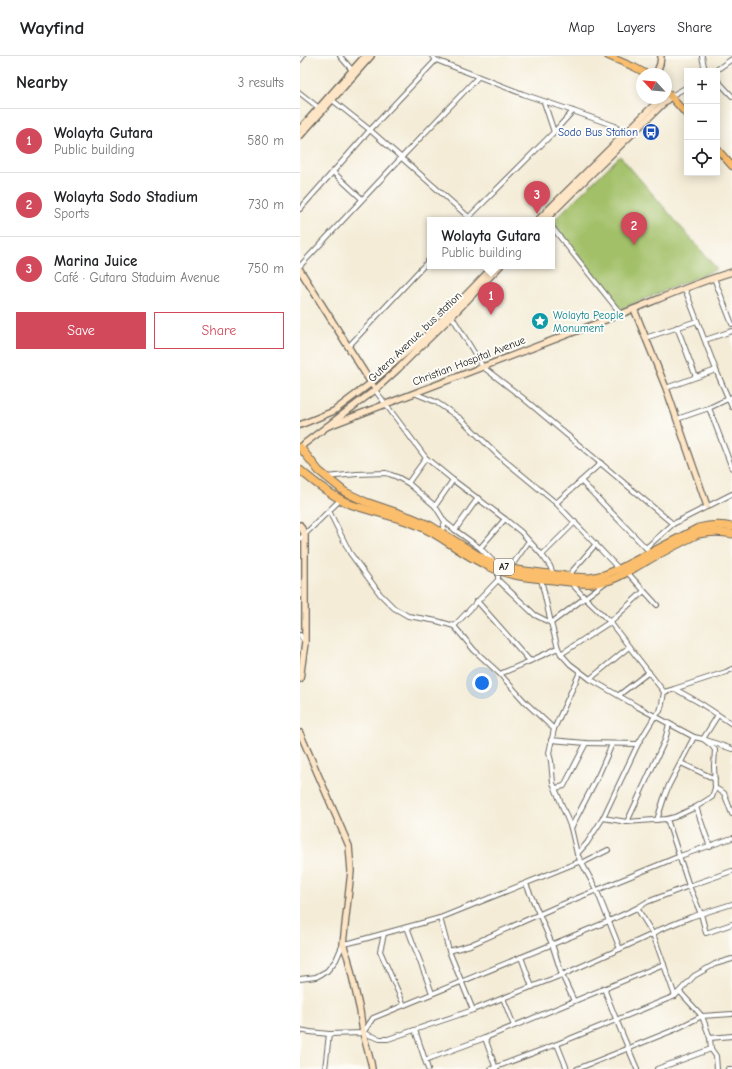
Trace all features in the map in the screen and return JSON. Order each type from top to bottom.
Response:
[{"type":"highway","name":"A7","points":[[300,447],[320,471],[345,492],[366,502],[410,517],[509,574],[541,579],[554,577]]},
{"type":"highway","name":"A7","points":[[300,470],[324,489],[351,504],[440,534]]},
{"type":"highway","name":"A7","points":[[569,579],[590,578],[623,571],[647,550],[698,528],[719,525],[732,528]]},
{"type":"highway","name":"A7","points":[[497,567],[510,568],[590,584],[608,581],[623,571],[698,534],[710,532],[732,534]]},
{"type":"main road","points":[[300,129],[319,108],[331,99],[352,70],[365,56]]},
{"type":"main road","points":[[300,136],[331,99],[372,56]]},
{"type":"main road","points":[[608,56],[636,68]]},
{"type":"main road","points":[[658,68],[661,56]]},
{"type":"main road","points":[[672,98],[684,112]]},
{"type":"main road","points":[[549,217],[655,104]]},
{"type":"main road","points":[[541,217],[625,137],[656,104]]},
{"type":"main road","points":[[720,152],[732,166]]},
{"type":"main road","points":[[300,425],[334,411],[371,383],[450,314],[491,269]]},
{"type":"main road","name":"Gutera Avenue, bus station","points":[[300,447],[375,390],[398,369],[450,314],[497,269]]},
{"type":"main road","points":[[300,270],[375,390]]},
{"type":"main road","name":"Christian Hospital Avenue","points":[[326,427],[684,289],[732,272]]},
{"type":"main road","points":[[634,309],[666,388],[707,506]]},
{"type":"main road","points":[[300,525],[305,535],[305,642],[300,678]]},
{"type":"main road","points":[[300,733],[349,846],[352,871],[343,944],[348,958],[372,1069]]},
{"type":"street","points":[[300,60],[303,56]]},
{"type":"street","points":[[340,56],[352,70]]},
{"type":"street","points":[[702,56],[704,68]]},
{"type":"street","points":[[300,209],[434,58],[478,77],[544,102],[614,126],[625,137]]},
{"type":"street","points":[[720,68],[732,59]]},
{"type":"street","points":[[300,266],[478,77]]},
{"type":"street","points":[[720,83],[732,96]]},
{"type":"street","points":[[672,92],[684,88]]},
{"type":"street","points":[[300,93],[319,108]]},
{"type":"street","points":[[331,99],[370,130],[467,217]]},
{"type":"street","points":[[544,102],[554,132]]},
{"type":"street","points":[[471,217],[573,111]]},
{"type":"street","points":[[333,172],[362,199]]},
{"type":"street","points":[[555,231],[621,314]]},
{"type":"street","points":[[348,347],[427,262]]},
{"type":"street","points":[[714,278],[732,324]]},
{"type":"street","points":[[684,289],[716,370],[730,398],[732,407]]},
{"type":"street","points":[[450,314],[483,366],[674,524]]},
{"type":"street","points":[[645,338],[697,321]]},
{"type":"street","points":[[677,327],[696,377]]},
{"type":"street","points":[[705,340],[732,331]]},
{"type":"street","points":[[666,388],[716,370]]},
{"type":"street","points":[[375,390],[426,458],[505,519],[530,541],[550,566],[554,577]]},
{"type":"street","points":[[414,393],[436,402],[461,418],[498,455],[556,503],[623,571],[644,590],[657,605]]},
{"type":"street","points":[[677,419],[709,408],[730,398]]},
{"type":"street","points":[[709,408],[732,468]]},
{"type":"street","points":[[408,483],[426,458]]},
{"type":"street","points":[[556,503],[601,463]]},
{"type":"street","points":[[326,477],[357,474],[389,474],[408,483],[435,506],[446,522],[480,548],[497,567],[498,580],[535,615],[551,623]]},
{"type":"street","points":[[435,506],[453,480]]},
{"type":"street","points":[[581,481],[647,550],[674,524],[732,494]]},
{"type":"street","points":[[455,530],[478,498]]},
{"type":"street","points":[[300,539],[341,499]]},
{"type":"street","points":[[329,511],[350,553],[380,594],[394,608],[408,616],[437,621],[454,626],[474,650],[554,729]]},
{"type":"street","points":[[480,548],[505,519]]},
{"type":"street","points":[[440,534],[446,522]]},
{"type":"street","points":[[542,555],[575,522]]},
{"type":"street","points":[[510,568],[530,541]]},
{"type":"street","points":[[577,854],[587,843],[603,818],[638,744],[655,716],[660,711],[664,692],[610,622],[585,598],[569,579],[596,544]]},
{"type":"street","points":[[541,579],[558,648],[561,654],[580,672],[694,737],[732,749]]},
{"type":"street","points":[[454,626],[498,580]]},
{"type":"street","points":[[551,623],[608,581]]},
{"type":"street","points":[[561,654],[610,622],[644,590]]},
{"type":"street","points":[[477,601],[530,661]]},
{"type":"street","points":[[300,635],[305,642]]},
{"type":"street","points":[[590,679],[629,647]]},
{"type":"street","points":[[500,674],[558,648]]},
{"type":"street","points":[[664,692],[732,669]]},
{"type":"street","points":[[580,672],[554,729],[551,740],[549,753],[553,783],[571,828],[577,854],[597,891],[620,949]]},
{"type":"street","points":[[619,695],[649,672]]},
{"type":"street","points":[[664,692],[675,689],[732,724]]},
{"type":"street","points":[[703,739],[718,715]]},
{"type":"street","points":[[627,822],[665,740],[669,724]]},
{"type":"street","points":[[657,820],[664,798],[694,737]]},
{"type":"street","points":[[603,818],[627,822],[667,819],[675,817],[696,807],[712,797],[715,788],[715,750],[703,739]]},
{"type":"street","points":[[551,740],[586,743],[638,744]]},
{"type":"street","points":[[556,788],[564,786],[586,743]]},
{"type":"street","points":[[571,828],[599,774],[612,744]]},
{"type":"street","points":[[681,763],[715,779]]},
{"type":"street","points":[[715,788],[724,793],[732,814]]},
{"type":"street","points":[[696,807],[710,847]]},
{"type":"street","points":[[667,819],[689,886],[701,914],[706,933],[732,924]]},
{"type":"street","points":[[449,951],[475,942],[538,914],[680,856],[710,847],[732,838]]},
{"type":"street","points":[[300,978],[316,978],[327,971],[336,960],[343,944],[440,918],[608,850]]},
{"type":"street","points":[[363,1033],[373,1018],[609,921],[647,902],[732,871]]},
{"type":"street","points":[[526,884],[552,944],[562,974],[574,1001]]},
{"type":"street","points":[[300,1030],[329,1034],[363,1033],[380,1039],[388,1039],[473,1010],[532,987],[620,949],[659,930],[691,917],[732,904]]},
{"type":"street","points":[[637,908],[653,934],[675,996]]},
{"type":"street","points":[[440,918],[449,951],[473,1010]]},
{"type":"street","points":[[407,927],[432,994]]},
{"type":"street","points":[[384,934],[380,951],[404,1005]]},
{"type":"street","points":[[521,957],[532,987]]},
{"type":"street","points":[[491,1069],[675,996],[694,976],[715,964],[732,959]]},
{"type":"street","points":[[425,1060],[485,1038],[664,964]]},
{"type":"street","points":[[604,988],[615,1020],[629,1048],[637,1069]]},
{"type":"street","points":[[680,992],[702,1016],[710,1038],[711,1049],[716,1056],[717,1069]]},
{"type":"street","points":[[503,998],[514,1026]]},
{"type":"street","points":[[577,1069],[674,1030],[702,1016],[732,1014]]},
{"type":"street","points":[[415,1030],[428,1069]]},
{"type":"street","points":[[325,1069],[329,1034]]},
{"type":"street","points":[[710,1038],[732,1036]]},
{"type":"street","points":[[485,1038],[496,1068]]},
{"type":"street","points":[[557,1044],[567,1069]]},
{"type":"street","points":[[657,1069],[711,1049]]},
{"type":"green space","points":[[620,156],[717,269],[621,309],[555,226],[555,219]]},
{"type":"place","name":"Sodo Bus Station","points":[[651,132]]},
{"type":"place","name":"Marina Juice","points":[[537,214]]},
{"type":"place","name":"Wolayta Sodo Stadium","points":[[634,245]]},
{"type":"place","name":"Wolayta Gutara","points":[[491,315]]},
{"type":"place","name":"Wolayta People Monument","points":[[540,321]]}]
